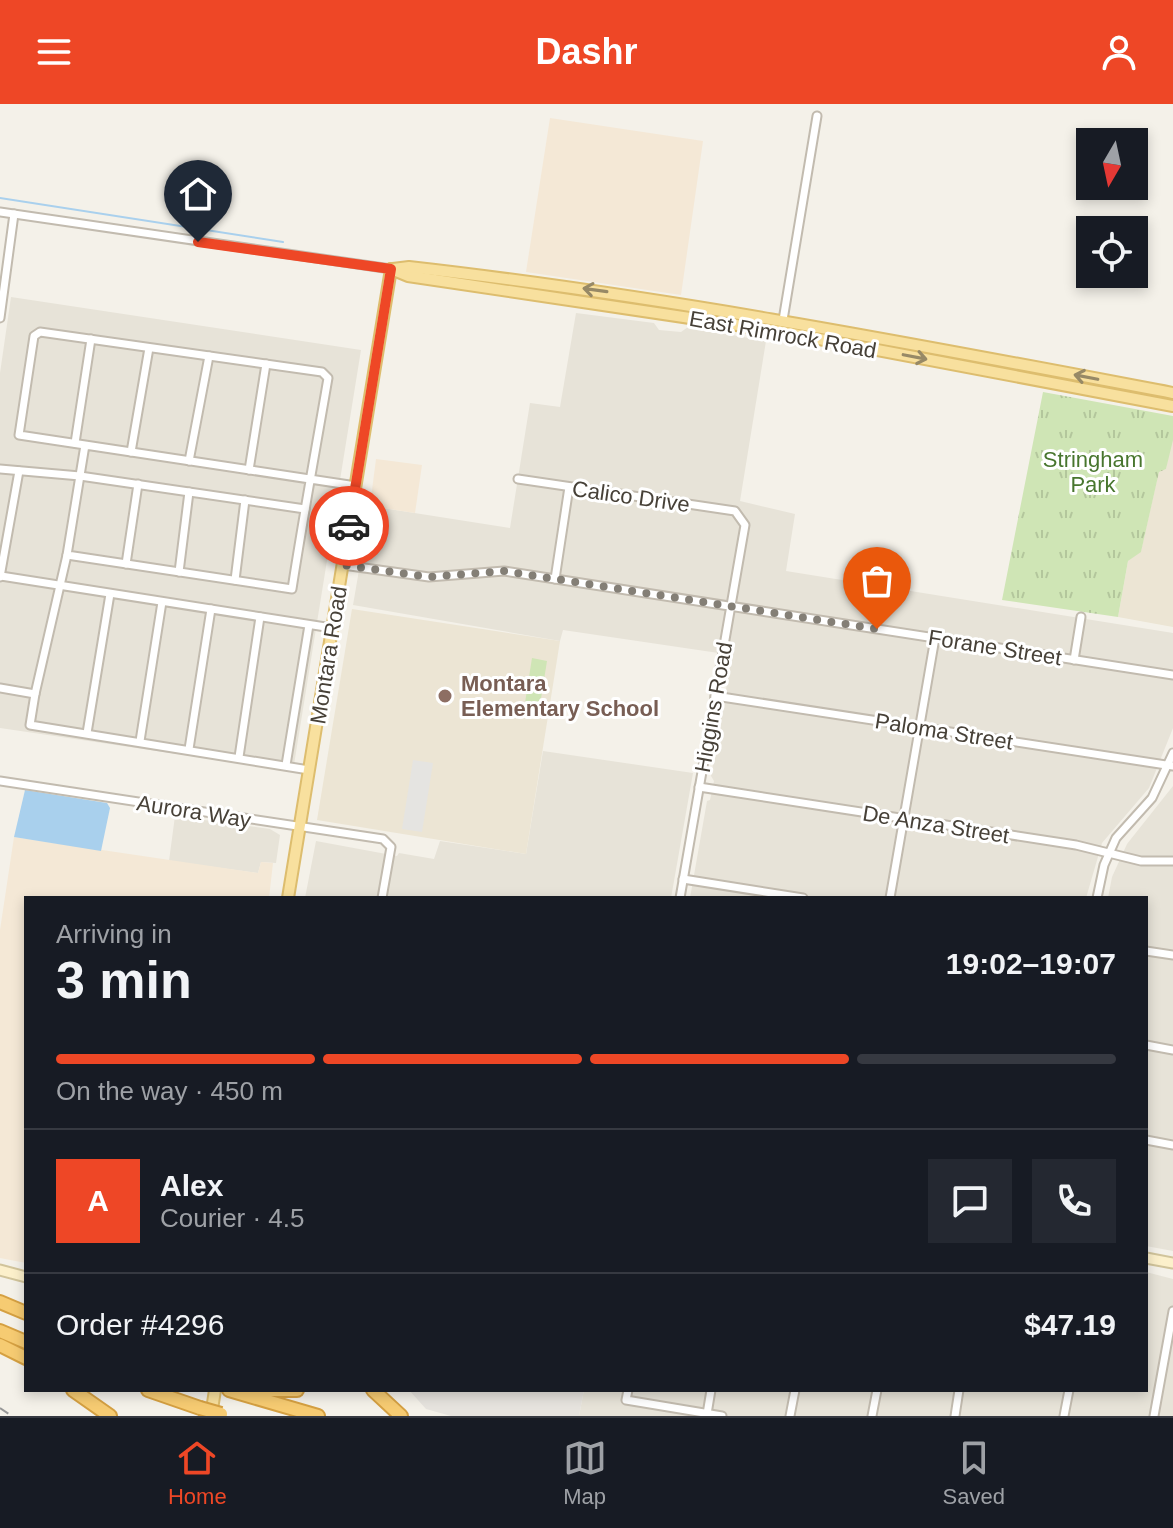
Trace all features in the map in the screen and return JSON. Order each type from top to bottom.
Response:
[{"type":"highway","points":[[0,1302],[24,1312]]},
{"type":"highway","points":[[0,1331],[24,1341]]},
{"type":"highway","points":[[0,1345],[24,1357]]},
{"type":"highway","points":[[76,1392],[105,1413]]},
{"type":"highway","points":[[154,1392],[219,1415]]},
{"type":"highway","points":[[236,1392],[318,1416]]},
{"type":"highway","points":[[375,1392],[401,1416]]},
{"type":"main road","name":"East Rimrock Road","points":[[391,269],[409,267],[511,278],[783,320],[1173,393]]},
{"type":"main road","name":"East Rimrock Road","points":[[391,269],[408,276],[777,331],[1173,406]]},
{"type":"main road","name":"Montara Road","points":[[288,896],[391,269]]},
{"type":"main road","points":[[1148,1258],[1173,1263]]},
{"type":"main road","points":[[0,1270],[24,1276]]},
{"type":"main road","points":[[215,1392],[219,1415]]},
{"type":"street","points":[[783,320],[817,116]]},
{"type":"street","name":"East Rimrock Road","points":[[0,212],[391,269]]},
{"type":"street","points":[[0,318],[4,261],[14,214]]},
{"type":"street","points":[[67,555],[292,589],[305,509],[311,479],[328,378],[322,372],[40,332],[34,336],[19,435],[75,443],[189,461],[311,479],[356,486]]},
{"type":"street","points":[[75,443],[91,339]]},
{"type":"street","points":[[131,452],[149,348]]},
{"type":"street","points":[[189,461],[209,356]]},
{"type":"street","points":[[249,470],[266,364]]},
{"type":"street","points":[[85,445],[67,555],[58,585],[30,725],[309,770]]},
{"type":"street","points":[[0,469],[80,476],[305,509]]},
{"type":"street","points":[[19,471],[0,577],[332,628]]},
{"type":"street","name":"Calico Drive","points":[[518,479],[735,511],[742,517]]},
{"type":"street","points":[[126,564],[138,484]]},
{"type":"street","points":[[555,579],[569,487]]},
{"type":"street","points":[[179,572],[189,492]]},
{"type":"street","points":[[235,580],[245,500]]},
{"type":"street","name":"Higgins Road","points":[[680,896],[732,606],[745,525],[742,517]]},
{"type":"street","name":"Forane Street","points":[[343,565],[429,577],[504,571],[1173,675]]},
{"type":"street","points":[[87,733],[110,594]]},
{"type":"street","points":[[140,741],[162,602]]},
{"type":"street","points":[[189,749],[211,609]]},
{"type":"street","points":[[239,757],[260,617]]},
{"type":"street","points":[[1074,660],[1081,617]]},
{"type":"street","points":[[286,765],[309,625]]},
{"type":"street","points":[[890,896],[935,638]]},
{"type":"street","points":[[0,688],[35,694]]},
{"type":"street","name":"Paloma Street","points":[[715,696],[1171,766]]},
{"type":"street","points":[[1098,896],[1109,853],[1125,826],[1152,798],[1171,766],[1173,753]]},
{"type":"street","name":"Aurora Way","points":[[0,781],[388,842],[382,896]]},
{"type":"street","name":"De Anza Street","points":[[699,787],[1109,853],[1141,861],[1173,861]]},
{"type":"street","points":[[683,879],[790,896]]},
{"type":"street","points":[[1148,951],[1173,955]]},
{"type":"street","points":[[1148,1045],[1173,1050]]},
{"type":"street","points":[[1148,1140],[1173,1145]]},
{"type":"street","points":[[1154,1416],[1173,1311]]},
{"type":"street","points":[[628,1392],[626,1400],[722,1416]]},
{"type":"street","points":[[707,1414],[711,1392]]},
{"type":"street","points":[[790,1416],[795,1392]]},
{"type":"street","points":[[872,1416],[877,1392]]},
{"type":"street","points":[[955,1416],[959,1392]]},
{"type":"street","points":[[1064,1416],[1069,1392]]},
{"type":"shaded area","points":[[550,118],[703,141],[681,295],[526,272]]},
{"type":"shaded area","points":[[11,297],[361,350],[293,771],[0,728],[0,373]]},
{"type":"shaded area","points":[[576,313],[654,323],[659,330],[681,332],[688,327],[766,341],[740,501],[795,514],[786,571],[1173,633],[1173,728],[1149,788],[1102,843],[1087,896],[690,896],[707,801],[710,800],[714,781],[711,776],[732,655],[563,630],[560,641],[353,605],[370,506],[510,528],[530,403],[560,407]]},
{"type":"shaded area","points":[[1171,440],[1173,627],[1118,617],[1128,561],[1141,551],[1159,471],[1166,469]]},
{"type":"shaded area","points":[[376,459],[422,465],[415,513],[370,506]]},
{"type":"shaded area","name":"Montara Elementary School","points":[[352,609],[560,641],[526,854],[317,820]]},
{"type":"shaded area","points":[[543,751],[693,773],[671,896],[305,896],[316,841],[397,856],[399,853],[434,859],[440,841],[526,854]]},
{"type":"shaded area","points":[[413,760],[433,763],[422,832],[402,829]]},
{"type":"shaded area","points":[[1173,786],[1173,1251],[1148,1246],[1148,896],[1108,896],[1112,877],[1127,844]]},
{"type":"shaded area","points":[[175,816],[270,829],[280,835],[276,863],[261,862],[258,873],[169,861]]},
{"type":"shaded area","points":[[14,837],[258,873],[261,862],[273,863],[269,896],[24,896],[24,1263],[0,1258],[0,930]]},
{"type":"shaded area","points":[[1148,1273],[1173,1279],[1173,1416],[579,1416],[584,1392],[1148,1392]]},
{"type":"shaded area","points":[[411,1392],[584,1392],[579,1416],[451,1416],[426,1409]]},
{"type":"green space","name":"Stringham Park","points":[[1043,392],[1173,416],[1173,440],[1166,469],[1159,472],[1141,552],[1128,561],[1118,617],[1002,600]]},
{"type":"green space","points":[[532,658],[547,661],[539,711],[524,709]]},
{"type":"water","points":[[25,790],[107,803],[110,808],[101,851],[14,837]]},
{"type":"waterway","points":[[0,198],[283,242]]},
{"type":"railway","points":[[0,1408],[12,1416]]},
{"type":"way so far","points":[[349,526],[343,565],[429,577],[504,571],[877,629]]},
{"type":"place","name":"Montara Elementary School","points":[[445,696]]},
{"type":"route","points":[[198,242],[391,269],[349,526]]}]
